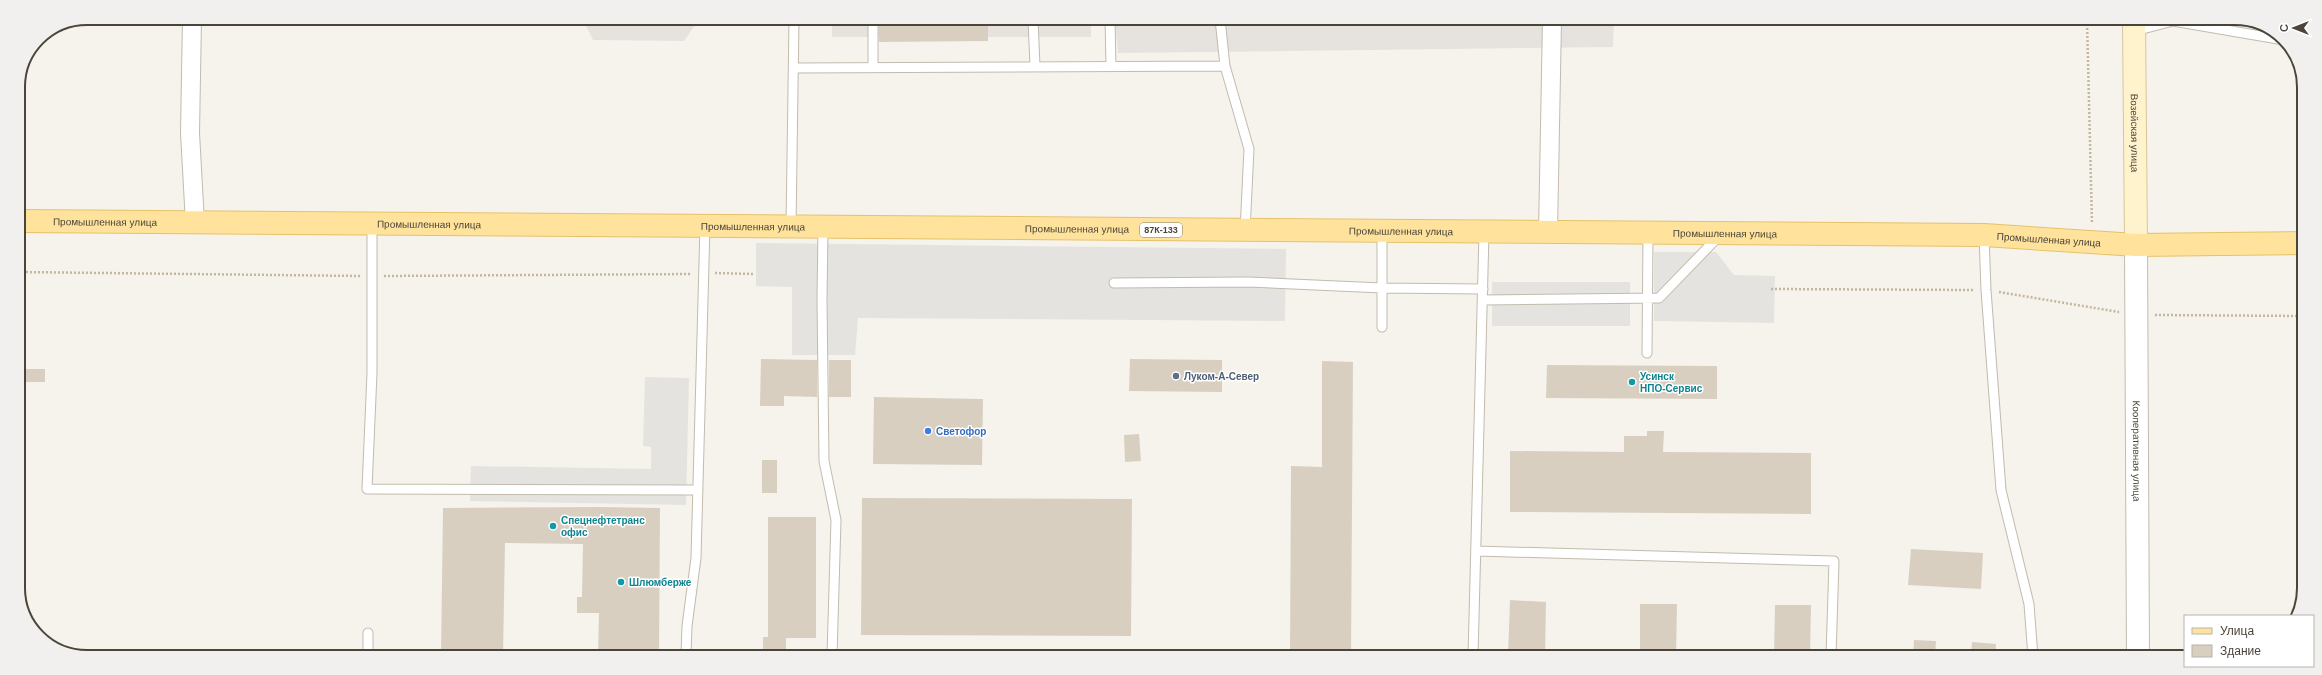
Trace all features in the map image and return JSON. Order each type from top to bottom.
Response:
[{"type":"main road","name":"Возейская улица","points":[[2134,26],[2136,245]]},
{"type":"main road","name":"Промышленная улица","points":[[25,221],[1484,233],[1984,235],[2136,245],[2297,243]]},
{"type":"street","points":[[192,25],[190,133],[195,222]]},
{"type":"street","points":[[1548,233],[1552,25]]},
{"type":"street","name":"Кооперативная улица","points":[[2136,245],[2138,650]]},
{"type":"lane","points":[[791,227],[795,68],[794,25]]},
{"type":"lane","points":[[872,67],[873,25]]},
{"type":"lane","points":[[1033,25],[1035,66]]},
{"type":"lane","points":[[1110,25],[1111,66]]},
{"type":"lane","points":[[1221,25],[1225,66],[1249,149],[1245,231]]},
{"type":"lane","points":[[2189,25],[2234,30],[2272,37]]},
{"type":"lane","points":[[795,68],[1225,66]]},
{"type":"lane","points":[[372,224],[372,373],[367,489],[698,490]]},
{"type":"lane","points":[[686,650],[687,626],[696,558],[703,347],[705,226]]},
{"type":"lane","points":[[823,227],[822,301],[824,461],[836,520],[832,650]]},
{"type":"lane","points":[[1382,232],[1382,327]]},
{"type":"lane","points":[[1473,650],[1484,233]]},
{"type":"lane","points":[[1647,353],[1648,234]]},
{"type":"lane","points":[[1483,300],[1659,298],[1721,234]]},
{"type":"lane","points":[[1984,235],[1986,290],[2002,490],[2029,604],[2032,650]]},
{"type":"lane","points":[[1114,283],[1248,282],[1382,288],[1483,289]]},
{"type":"lane","points":[[1476,551],[1834,561],[1831,650]]},
{"type":"lane","points":[[368,633],[368,650]]},
{"type":"path","points":[[2087,25],[2092,242]]},
{"type":"path","points":[[25,272],[372,277],[522,274],[682,276],[704,272],[755,274]]},
{"type":"path","points":[[1771,289],[1986,290],[2136,315],[2297,316]]},
{"type":"shaded area","points":[[586,25],[695,25],[684,41],[593,40]]},
{"type":"shaded area","points":[[832,25],[1091,25],[1091,37],[832,37]]},
{"type":"shaded area","points":[[1116,25],[1614,25],[1613,47],[1118,53]]},
{"type":"shaded area","points":[[756,243],[1286,249],[1285,321],[858,318],[855,355],[792,355],[792,287],[756,286]]},
{"type":"shaded area","points":[[1654,252],[1716,252],[1734,275],[1775,276],[1774,323],[1654,321]]},
{"type":"shaded area","points":[[1492,282],[1630,282],[1630,326],[1492,326]]},
{"type":"shaded area","points":[[645,377],[689,378],[686,505],[470,501],[471,466],[651,469],[651,447],[643,446]]},
{"type":"building","points":[[879,25],[988,25],[988,41],[879,42]]},
{"type":"building","points":[[761,359],[817,360],[817,397],[784,396],[784,406],[760,406]]},
{"type":"building","name":"Луком-А-Север","points":[[1130,359],[1222,360],[1222,392],[1129,391]]},
{"type":"building","points":[[829,360],[851,360],[851,397],[829,397]]},
{"type":"building","points":[[1322,361],[1353,362],[1351,650],[1290,650],[1291,466],[1322,467]]},
{"type":"building","name":"Усинск НПО-Сервис","points":[[1547,365],[1717,366],[1717,399],[1546,398]]},
{"type":"building","points":[[25,369],[45,369],[45,382],[26,382]]},
{"type":"building","name":"Светофор","points":[[874,397],[983,399],[982,465],[873,464]]},
{"type":"building","points":[[1647,431],[1664,431],[1663,452],[1811,453],[1811,514],[1510,512],[1510,451],[1624,452],[1624,436],[1647,436]]},
{"type":"building","points":[[1139,434],[1141,461],[1125,462],[1124,435]]},
{"type":"building","points":[[762,460],[777,460],[777,493],[762,493]]},
{"type":"building","points":[[862,498],[1132,499],[1131,636],[861,635]]},
{"type":"building","points":[[443,508],[660,508],[659,650],[598,650],[599,613],[577,613],[577,597],[582,597],[583,544],[505,543],[503,650],[441,650]]},
{"type":"building","points":[[768,517],[816,517],[816,638],[786,638],[786,650],[763,650],[763,637],[768,637]]},
{"type":"building","points":[[1911,549],[1983,553],[1981,589],[1908,585]]},
{"type":"building","points":[[1510,600],[1546,602],[1545,650],[1508,650]]},
{"type":"building","points":[[1640,604],[1677,604],[1676,650],[1640,650]]},
{"type":"building","points":[[1775,605],[1811,605],[1810,650],[1774,650]]},
{"type":"building","points":[[1914,640],[1936,641],[1935,650],[1913,650]]},
{"type":"building","points":[[1972,642],[1996,644],[1996,650],[1971,650]]},
{"type":"place","name":"Луком-А-Север","points":[[1176,376]]},
{"type":"place","name":"Усинск НПО-Сервис","points":[[1632,382]]},
{"type":"place","name":"Светофор","points":[[928,431]]},
{"type":"place","name":"Спецнефтетранс офис","points":[[553,526]]},
{"type":"place","name":"Шлюмберже","points":[[621,582]]}]
